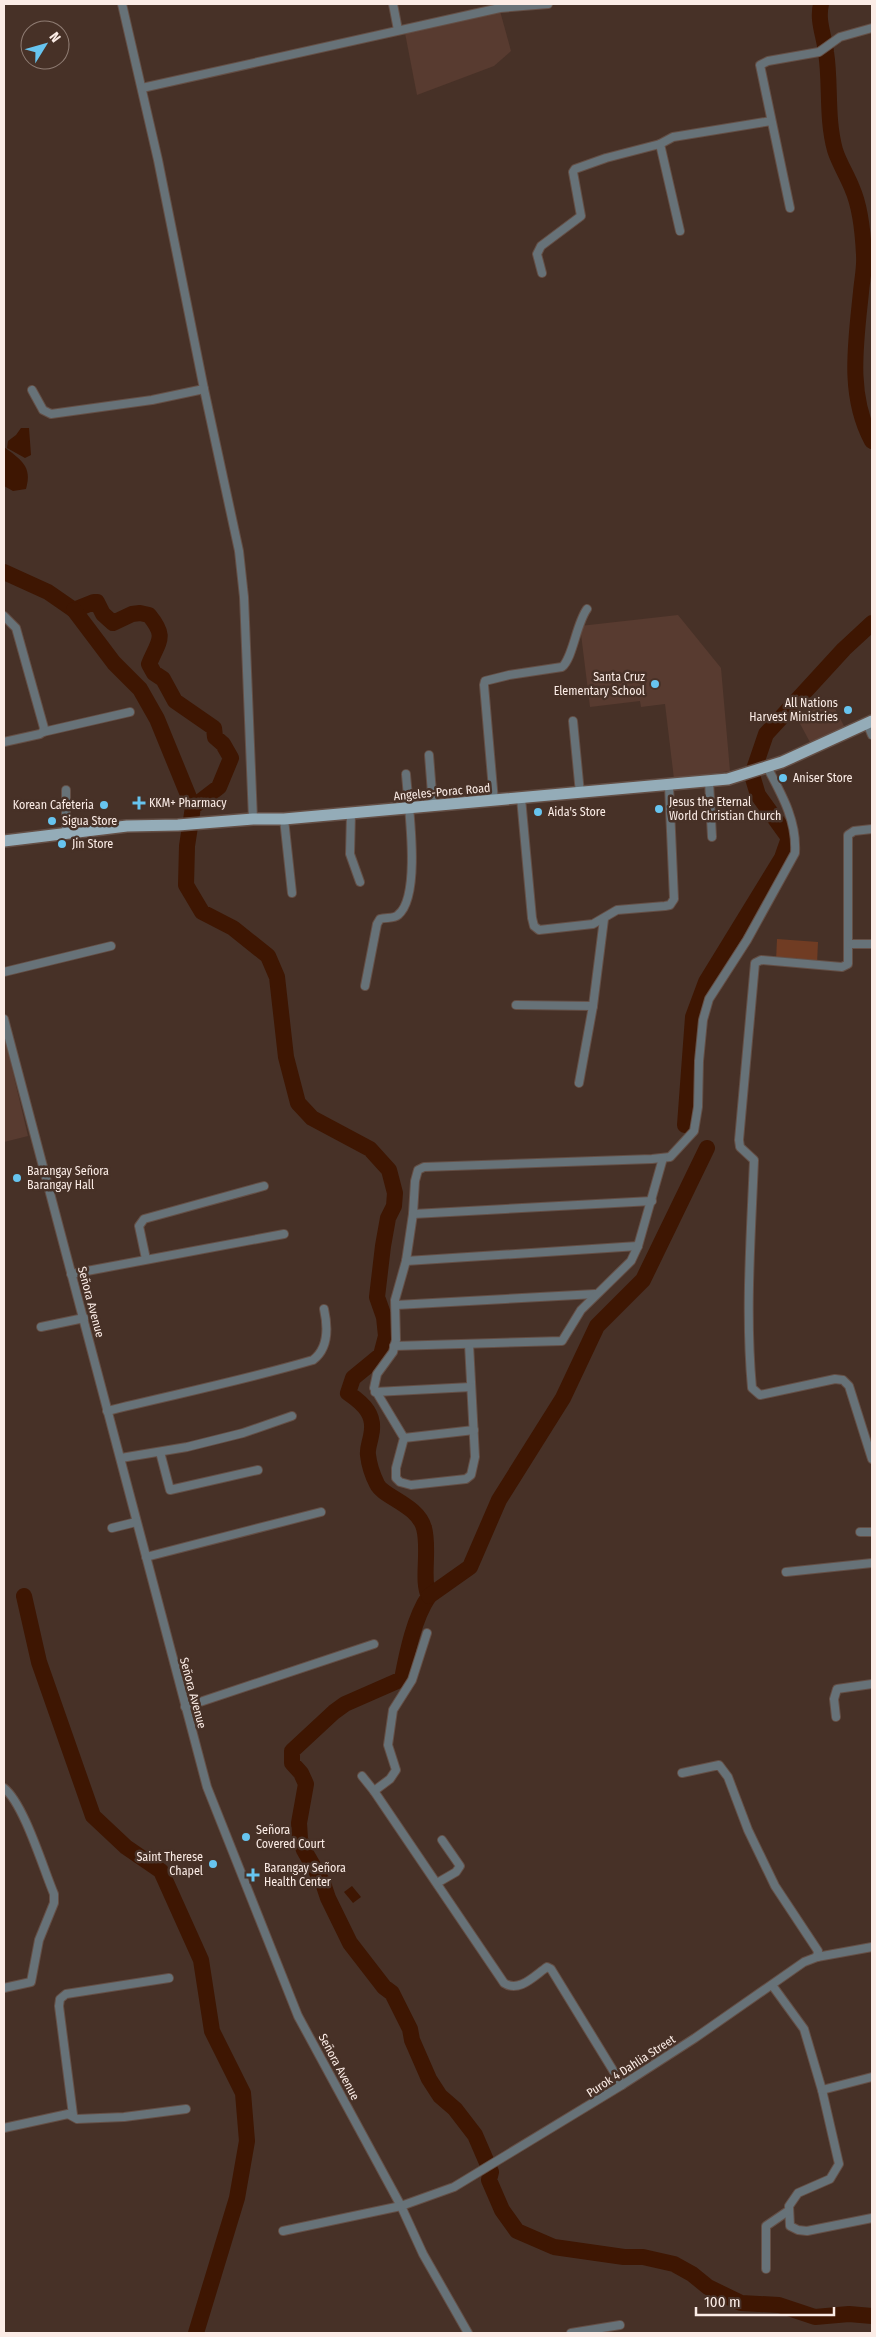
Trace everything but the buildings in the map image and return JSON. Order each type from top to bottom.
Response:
[{"type":"main road","name":"Angeles-Porac Road","points":[[4,842],[66,832],[127,826],[206,824],[253,819],[284,819],[709,781],[737,777],[764,768],[824,744],[870,722]]},
{"type":"street","points":[[122,4],[142,88],[239,551],[242,579],[253,819]]},
{"type":"street","points":[[393,4],[398,30]]},
{"type":"street","points":[[142,88],[500,8],[548,4]]},
{"type":"street","points":[[790,208],[760,67],[762,63],[819,52],[840,37],[872,28]]},
{"type":"street","points":[[542,273],[537,254],[541,246],[581,216],[573,172],[575,169],[606,158],[660,144],[673,137],[771,121]]},
{"type":"street","points":[[660,144],[680,231]]},
{"type":"street","points":[[32,390],[43,410],[51,414],[152,400],[204,389]]},
{"type":"street","points":[[494,801],[485,681],[508,675],[562,667],[568,658],[578,624],[587,609]]},
{"type":"street","points":[[4,616],[16,628],[44,728],[43,732]]},
{"type":"street","points":[[4,742],[130,712]]},
{"type":"street","points":[[573,721],[580,794]]},
{"type":"street","points":[[870,722],[872,735]]},
{"type":"street","points":[[429,756],[433,806]]},
{"type":"street","points":[[469,1344],[475,1457],[471,1475],[466,1479],[411,1485],[400,1482],[396,1478],[396,1468],[404,1438],[374,1388],[377,1374],[388,1360],[394,1346],[397,1326],[396,1305],[406,1261],[413,1214],[415,1181],[418,1170],[424,1167],[663,1158],[670,1157],[694,1131],[698,1107],[699,1061],[703,1020],[709,999],[747,940],[795,854],[796,840],[788,808],[764,768]]},
{"type":"street","points":[[365,986],[380,919],[400,914],[410,890],[412,866],[406,774]]},
{"type":"street","points":[[709,781],[712,837]]},
{"type":"street","points":[[521,798],[532,918],[534,926],[539,930],[587,926],[604,920],[617,910],[670,905],[674,899],[669,786]]},
{"type":"street","points":[[66,790],[66,832]]},
{"type":"street","points":[[352,813],[350,854],[360,882]]},
{"type":"street","points":[[284,819],[292,893]]},
{"type":"street","points":[[872,829],[854,831],[848,835],[850,944],[848,964],[842,967],[760,960],[755,964],[739,1140],[740,1146],[754,1160],[749,1321],[749,1363],[752,1388],[760,1394],[835,1379],[844,1380],[848,1386],[872,1459]]},
{"type":"street","points":[[579,1083],[593,1006],[604,920]]},
{"type":"street","points":[[850,944],[872,944]]},
{"type":"street","points":[[4,972],[111,946]]},
{"type":"street","points":[[516,1005],[593,1006]]},
{"type":"street","name":"Señora Avenue","points":[[4,1019],[207,1787],[298,2016],[401,2206],[423,2254],[468,2333]]},
{"type":"street","points":[[394,1346],[562,1341],[581,1310],[595,1294],[631,1261],[638,1246],[652,1201],[663,1158]]},
{"type":"street","points":[[146,1258],[139,1226],[144,1219],[264,1186]]},
{"type":"street","points":[[413,1214],[652,1201]]},
{"type":"street","points":[[71,1274],[146,1258],[284,1234]]},
{"type":"street","points":[[406,1261],[638,1246]]},
{"type":"street","points":[[396,1305],[595,1294]]},
{"type":"street","points":[[107,1411],[209,1385],[233,1382],[313,1360],[320,1355],[327,1334],[324,1309]]},
{"type":"street","points":[[41,1327],[84,1318]]},
{"type":"street","points":[[375,1392],[471,1387]]},
{"type":"street","points":[[121,1458],[160,1452],[243,1433],[292,1416]]},
{"type":"street","points":[[404,1438],[474,1430]]},
{"type":"street","points":[[160,1452],[170,1490],[258,1470]]},
{"type":"street","points":[[146,1557],[321,1512]]},
{"type":"street","points":[[112,1528],[136,1522]]},
{"type":"street","points":[[860,1532],[872,1532]]},
{"type":"street","points":[[786,1572],[872,1562]]},
{"type":"street","points":[[374,1791],[390,1779],[396,1770],[388,1745],[393,1710],[412,1680],[427,1633]]},
{"type":"street","points":[[185,1706],[374,1644]]},
{"type":"street","points":[[836,1717],[834,1699],[837,1689],[872,1684]]},
{"type":"street","points":[[682,1773],[719,1765],[728,1777],[748,1830],[775,1886],[818,1951],[817,1957]]},
{"type":"street","points":[[362,1776],[504,1983],[511,1987],[517,1987],[547,1967],[551,1969],[622,2085]]},
{"type":"street","points":[[4,1788],[11,1796],[22,1816],[54,1894],[54,1902],[39,1940],[32,1982],[4,1988]]},
{"type":"street","points":[[437,1883],[456,1872],[460,1866],[442,1840]]},
{"type":"street","name":"Purok 4 Dahlia Street","points":[[283,2231],[401,2206],[454,2187],[622,2085],[804,1962],[817,1957],[872,1948]]},
{"type":"street","points":[[73,2115],[59,2006],[60,1999],[66,1994],[169,1978]]},
{"type":"street","points":[[772,1985],[804,2028],[822,2090],[839,2164],[830,2179],[798,2193],[788,2206],[790,2226],[798,2230],[807,2231],[872,2218]]},
{"type":"street","points":[[822,2090],[872,2077]]},
{"type":"street","points":[[4,2128],[68,2114],[78,2119],[124,2117],[186,2108]]},
{"type":"street","points":[[766,2269],[766,2226],[788,2210]]},
{"type":"street","points":[[571,2333],[620,2325]]},
{"type":"shaded area","points":[[500,11],[511,51],[494,66],[417,95],[405,33]]},
{"type":"shaded area","points":[[21,428],[29,428],[31,455],[25,458],[7,448],[8,441]]},
{"type":"shaded area","points":[[4,447],[24,464],[28,474],[26,489],[13,491],[4,486]]},
{"type":"shaded area","name":"Santa Cruz Elementary School","points":[[678,615],[721,668],[730,771],[674,779],[665,704],[641,707],[640,701],[590,707],[580,626]]},
{"type":"shaded area","points":[[831,701],[845,728],[812,746],[797,718]]},
{"type":"shaded area","points":[[777,939],[818,942],[817,964],[776,961]]},
{"type":"shaded area","points":[[4,1035],[28,1136],[4,1142]]},
{"type":"shaded area","points":[[352,1886],[361,1897],[353,1903],[344,1892]]},
{"type":"waterway","points":[[821,4],[820,22],[827,64],[832,138],[835,150],[855,196],[862,229],[864,264],[855,368],[859,405],[872,441]]},
{"type":"waterway","points":[[4,572],[48,592],[74,610],[97,602],[103,614],[113,623],[132,614],[140,613],[149,615],[155,622],[160,639],[149,664],[154,673],[163,679],[175,701],[214,728],[215,737],[223,744],[231,758],[219,787],[193,807],[187,846],[186,885],[202,912],[233,928],[268,956],[277,977],[286,1057],[298,1103],[312,1118],[370,1149],[389,1170],[395,1193],[394,1206],[388,1218],[383,1246],[377,1297],[384,1317],[386,1336],[381,1355],[353,1378],[348,1393],[364,1406],[372,1422],[368,1455],[371,1470],[377,1484],[380,1489],[408,1507],[421,1520],[426,1536],[426,1582],[429,1596],[415,1625],[402,1679],[345,1704],[292,1751],[292,1763],[301,1773],[306,1784],[299,1823],[300,1839],[304,1850],[323,1883],[328,1898],[350,1943],[384,1987],[392,1993],[410,2029],[412,2040],[429,2079],[440,2096],[455,2109],[475,2135],[491,2172],[489,2180],[502,2210],[517,2231],[554,2247],[624,2257],[643,2257],[674,2264],[692,2274],[708,2287],[741,2303],[779,2305],[815,2317],[849,2314],[872,2316]]},
{"type":"waterway","points":[[74,610],[114,663],[140,689],[157,719],[193,807]]},
{"type":"waterway","points":[[685,1125],[693,1017],[706,982],[782,858],[789,838],[758,795],[752,775],[766,734],[844,649],[872,623]]},
{"type":"waterway","points":[[429,1596],[470,1567],[499,1500],[563,1398],[597,1326],[643,1280],[707,1148]]},
{"type":"waterway","points":[[24,1596],[39,1662],[93,1816],[126,1847],[161,1871],[201,1960],[212,2031],[243,2093],[247,2141],[237,2198],[196,2333]]},
{"type":"place","name":"Santa Cruz Elementary School","points":[[655,684]]},
{"type":"place","name":"All Nations Harvest Ministries","points":[[848,710]]},
{"type":"place","name":"Aniser Store","points":[[783,778]]},
{"type":"place","name":"KKM+ Pharmacy","points":[[139,803]]},
{"type":"place","name":"Korean Cafeteria","points":[[104,805]]},
{"type":"place","name":"Jesus the Eternal World Christian Church","points":[[659,809]]},
{"type":"place","name":"Aida's Store","points":[[538,812]]},
{"type":"place","name":"Sigua Store","points":[[52,821]]},
{"type":"place","name":"Jin Store","points":[[62,844]]},
{"type":"place","name":"Barangay Señora Barangay Hall","points":[[17,1178]]},
{"type":"place","name":"Señora Covered Court","points":[[246,1837]]},
{"type":"place","name":"Saint Therese Chapel","points":[[213,1864]]},
{"type":"place","name":"Barangay Señora Health Center","points":[[253,1875]]}]
